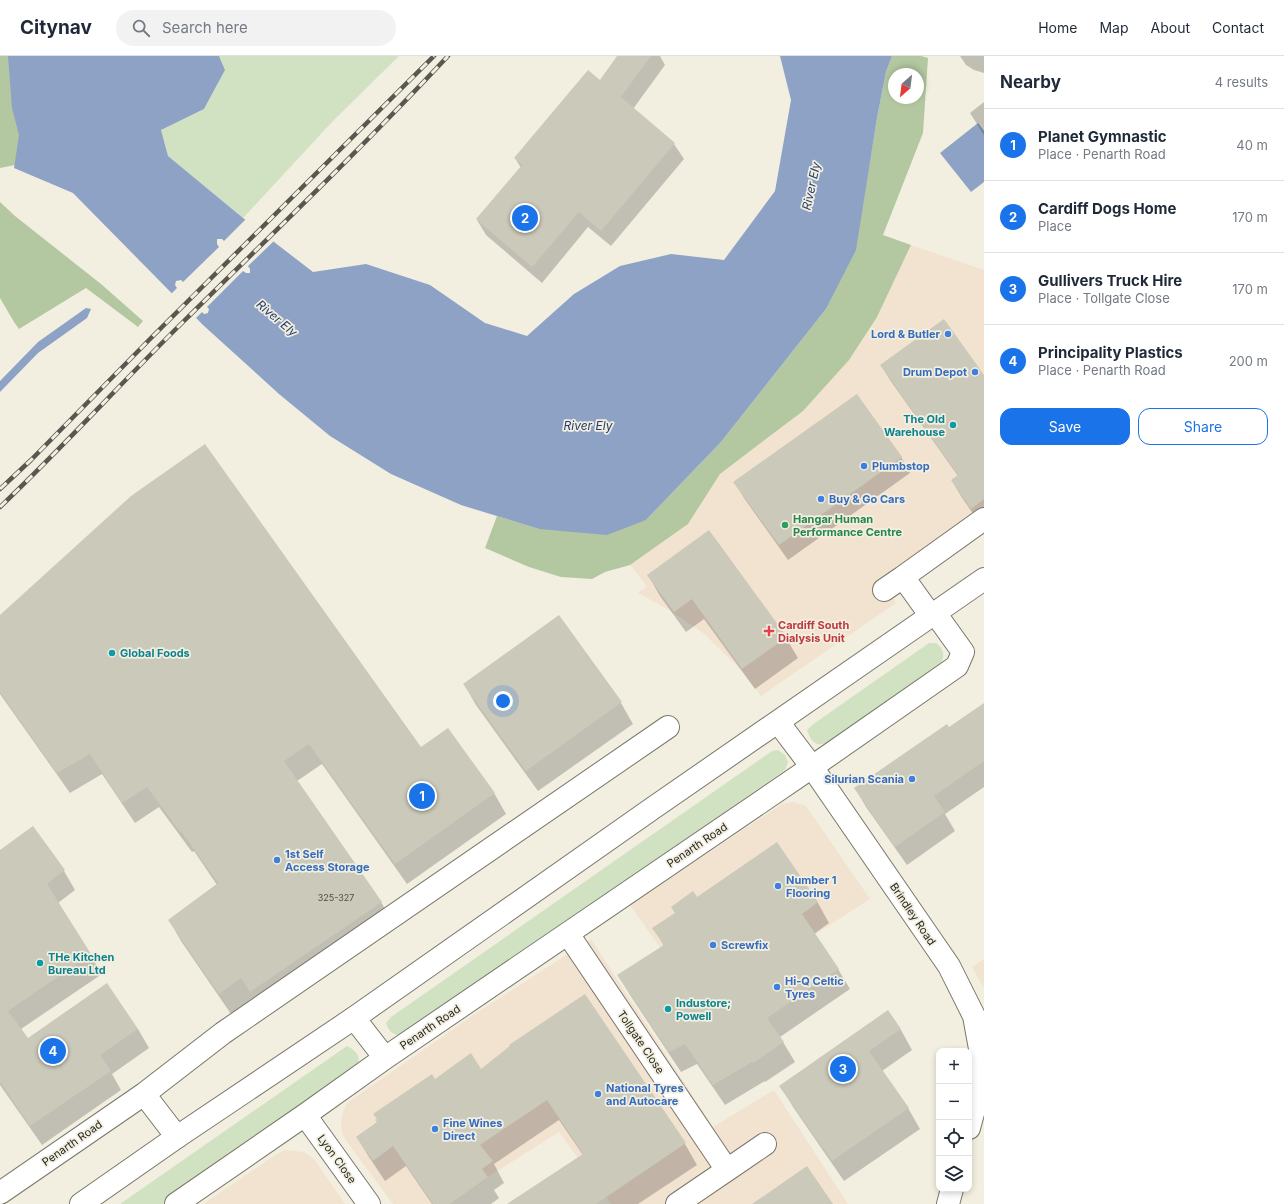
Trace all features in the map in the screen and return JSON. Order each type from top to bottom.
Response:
[{"type":"street","points":[[884,590],[984,519]]},
{"type":"street","points":[[903,577],[933,614]]},
{"type":"street","points":[[81,1204],[177,1137],[354,1018],[646,812],[984,579]]},
{"type":"street","name":"Penarth Road","points":[[176,1204],[385,1058],[812,768],[957,666],[963,652],[933,614]]},
{"type":"street","name":"Brindley Road","points":[[778,722],[812,768],[949,966],[974,1016],[981,1054],[979,1091],[971,1120]]},
{"type":"street","name":"Penarth Road","points":[[0,1193],[144,1094],[223,1033],[668,727]]},
{"type":"street","name":"Tollgate Close","points":[[568,934],[727,1170]]},
{"type":"street","points":[[354,1018],[385,1058]]},
{"type":"street","points":[[144,1094],[177,1137]]},
{"type":"street","name":"Lyon Close","points":[[305,1115],[369,1204]]},
{"type":"street","points":[[677,1204],[765,1144]]},
{"type":"street","points":[[948,1204],[951,1192]]},
{"type":"shaded area","points":[[911,245],[984,270],[984,512],[884,584],[896,603],[761,696],[740,669],[703,633],[669,610],[638,593],[647,586],[630,565],[688,524],[720,474],[803,411],[877,317]]},
{"type":"shaded area","points":[[793,802],[806,806],[870,899],[822,930],[705,1011],[630,905],[782,804]]},
{"type":"shaded area","points":[[591,939],[713,1127],[774,1090],[848,1204],[611,1204],[559,1132],[488,1177],[450,1204],[393,1204],[342,1133],[341,1120],[347,1103],[475,1014]]},
{"type":"shaded area","points":[[984,959],[984,988],[972,967]]},
{"type":"shaded area","points":[[285,1150],[304,1152],[314,1159],[345,1204],[203,1204],[277,1154]]},
{"type":"green space","points":[[0,56],[11,56],[22,128],[15,165],[0,168]]},
{"type":"green space","points":[[219,56],[399,56],[332,122],[243,218],[168,156],[161,130],[204,109],[225,70]]},
{"type":"green space","points":[[892,56],[921,56],[928,58],[923,133],[883,235],[911,245],[877,317],[849,360],[803,411],[720,474],[688,524],[630,565],[605,572],[592,579],[561,577],[529,567],[485,548],[497,516],[539,529],[646,520],[721,442],[826,309],[855,250],[886,72]]},
{"type":"green space","points":[[0,202],[15,216],[101,284],[143,321],[138,327],[86,288],[19,329],[0,298]]},
{"type":"green space","points":[[929,643],[936,643],[941,648],[943,659],[939,666],[832,741],[823,744],[813,742],[807,730],[812,725]]},
{"type":"green space","points":[[778,750],[785,755],[788,762],[785,770],[405,1035],[395,1034],[389,1029],[386,1023],[391,1017],[772,751]]},
{"type":"green space","points":[[347,1046],[355,1051],[359,1062],[352,1073],[162,1204],[120,1204]]},
{"type":"water","name":"River Ely","points":[[8,56],[219,56],[225,70],[204,109],[161,130],[168,156],[243,218],[313,272],[366,264],[430,285],[485,323],[527,336],[574,294],[620,266],[671,254],[724,260],[775,191],[791,100],[780,56],[892,56],[886,72],[877,118],[856,250],[826,309],[721,442],[646,520],[607,535],[539,529],[461,505],[391,474],[330,436],[279,394],[203,325],[73,193],[14,168],[19,135],[12,108]]},
{"type":"water","points":[[978,123],[984,131],[984,182],[971,192],[940,153]]},
{"type":"water","points":[[86,308],[91,309],[87,318],[38,353],[0,392],[0,381],[38,342]]},
{"type":"pier","points":[[247,218],[275,240],[248,266],[250,273],[243,271],[207,307],[209,309],[208,313],[204,314],[202,312],[195,319],[170,295],[177,288],[175,285],[176,281],[181,280],[183,282],[219,247],[217,244],[217,239],[222,239],[224,241]]},
{"type":"building","points":[[617,56],[651,56],[621,97],[675,143],[601,231],[579,212],[532,267],[476,219],[522,165],[514,158],[588,70],[600,80]]},
{"type":"building","name":"The Old Warehouse","points":[[944,319],[984,375],[984,499],[971,509],[951,480],[958,475],[880,365]]},
{"type":"building","points":[[857,394],[902,457],[779,545],[733,482]]},
{"type":"building","points":[[205,444],[421,747],[448,728],[495,793],[395,864],[309,744],[284,761],[382,902],[250,992],[241,978],[219,994],[168,920],[218,883],[181,831],[180,832],[147,787],[122,803],[90,754],[57,773],[0,692],[0,615],[131,496]]},
{"type":"building","points":[[709,530],[787,637],[742,669],[692,599],[674,612],[647,575]]},
{"type":"building","points":[[559,615],[622,702],[526,771],[463,684]]},
{"type":"building","name":"Silurian Scania","points":[[984,703],[984,761],[934,796],[945,812],[895,847],[854,788],[947,724],[949,727]]},
{"type":"building","points":[[33,826],[65,870],[47,884],[91,954],[8,1011],[28,1038],[107,983],[138,1029],[100,1055],[111,1071],[30,1126],[0,1082],[0,850]]},
{"type":"building","points":[[777,842],[818,902],[802,914],[839,969],[767,1018],[784,1042],[753,1063],[752,1062],[713,1085],[685,1044],[669,1052],[617,975],[664,945],[652,928],[675,913],[671,907],[693,891],[697,897]]},
{"type":"building","points":[[585,994],[686,1143],[596,1204],[507,1204],[583,1154],[547,1100],[480,1145],[493,1161],[482,1169],[488,1177],[450,1204],[433,1204],[393,1146],[373,1161],[356,1137],[377,1122],[375,1120],[377,1119],[373,1114],[432,1074],[435,1079],[471,1053],[481,1069],[510,1046],[509,1045]]},
{"type":"building","points":[[888,1010],[901,1029],[869,1051],[909,1108],[832,1161],[779,1086]]},
{"type":"building","points":[[807,1166],[833,1204],[752,1204],[771,1191]]},
{"type":"railway","points":[[0,489],[31,460],[150,339],[434,56]]},
{"type":"railway","points":[[0,507],[161,344],[351,157],[448,56]]},
{"type":"place","name":"Cardiff Dogs Home","points":[[525,218]]},
{"type":"place","name":"Lord & Butler","points":[[948,334]]},
{"type":"place","name":"Drum Depot","points":[[975,372]]},
{"type":"place","name":"The Old Warehouse","points":[[953,425]]},
{"type":"place","name":"Plumbstop","points":[[864,466]]},
{"type":"place","name":"Buy & Go Cars","points":[[821,499]]},
{"type":"place","name":"Hangar Human Performance Centre","points":[[785,525]]},
{"type":"place","name":"Cardiff South Dialysis Unit","points":[[769,631]]},
{"type":"place","name":"Global Foods","points":[[112,653]]},
{"type":"place","name":"Silurian Scania","points":[[912,779]]},
{"type":"place","name":"Planet Gymnastic","points":[[422,796]]},
{"type":"place","name":"1st Self Access Storage","points":[[277,860]]},
{"type":"place","name":"Number 1 Flooring","points":[[778,886]]},
{"type":"place","name":"Screwfix","points":[[713,945]]},
{"type":"place","name":"THe Kitchen Bureau Ltd","points":[[40,963]]},
{"type":"place","name":"Hi-Q Celtic Tyres","points":[[777,987]]},
{"type":"place","name":"Industore; Powell","points":[[668,1009]]},
{"type":"place","name":"Principality Plastics","points":[[53,1051]]},
{"type":"place","name":"Gullivers Truck Hire","points":[[843,1069]]},
{"type":"place","name":"National Tyres and Autocare","points":[[598,1094]]},
{"type":"place","name":"Fine Wines Direct","points":[[435,1129]]}]
